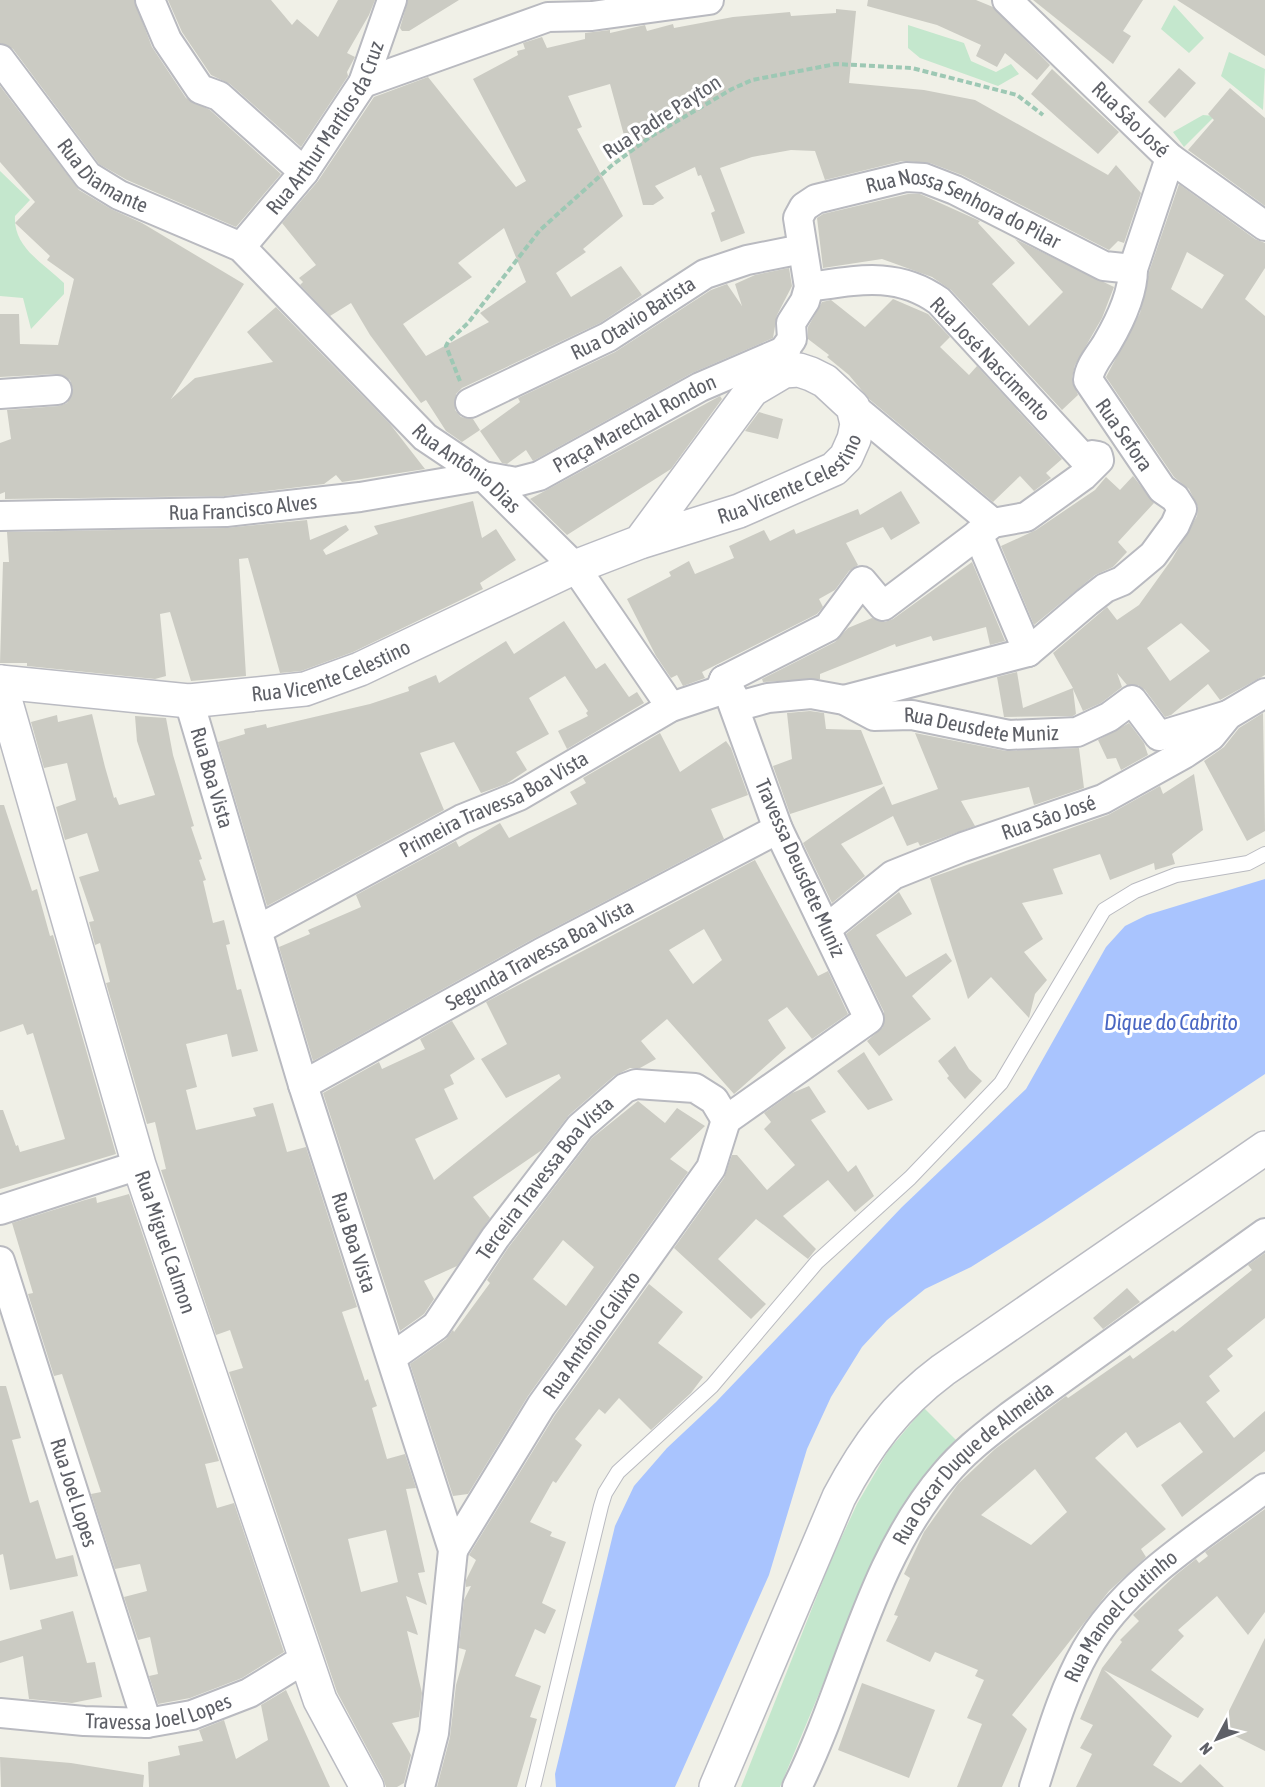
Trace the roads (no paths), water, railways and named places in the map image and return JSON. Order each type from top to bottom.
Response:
[{"type":"street","points":[[150,0],[167,40],[200,89],[219,96],[304,172]]},
{"type":"street","name":"Rua Arthur Martios da Cruz","points":[[241,247],[304,172],[363,83],[392,0]]},
{"type":"street","points":[[363,83],[548,17],[592,16],[709,0]]},
{"type":"street","name":"Rua Sâo José","points":[[1007,0],[1170,158],[1265,226]]},
{"type":"street","name":"Rua Diamante","points":[[0,59],[88,176],[119,195],[241,247]]},
{"type":"street","points":[[1132,269],[1170,158]]},
{"type":"street","name":"Rua Nossa Senhora do Pilar","points":[[802,249],[798,218],[804,207],[816,199],[906,177],[924,178],[955,190],[1104,266],[1132,269]]},
{"type":"street","name":"Rua Antônio Dias","points":[[241,247],[425,437],[483,476],[575,567],[671,707]]},
{"type":"street","points":[[802,249],[810,287]]},
{"type":"street","name":"Rua Otavio Batista","points":[[470,404],[608,337],[705,274],[747,260],[802,249]]},
{"type":"street","name":"Rua Sefora","points":[[1028,652],[1105,588],[1122,581],[1153,555],[1175,525],[1182,509],[1180,503],[1162,489],[1088,380],[1088,372],[1109,340],[1133,287],[1132,269]]},
{"type":"street","name":"Rua José Nascimento","points":[[810,287],[869,280],[901,282],[924,290],[939,301],[1085,460],[1092,455],[1098,456],[1099,460],[1083,476],[1026,517],[986,529]]},
{"type":"street","name":"Praça Marechal Rondon","points":[[752,390],[786,350],[792,339],[791,323],[805,301],[810,287]]},
{"type":"street","name":"Praça Marechal Rondon","points":[[483,476],[516,482],[539,476],[700,387],[786,350]]},
{"type":"street","name":"Rua Vicente Celestino","points":[[0,682],[189,701],[281,693],[331,681],[575,567],[640,542],[739,511],[834,469],[846,457],[854,439],[857,424],[854,406],[825,381],[799,370],[784,371],[752,390],[640,542]]},
{"type":"street","points":[[0,394],[57,390]]},
{"type":"street","points":[[844,700],[1028,652],[986,529],[854,406]]},
{"type":"street","name":"Rua Francisco Alves","points":[[0,516],[226,512],[360,497],[483,476]]},
{"type":"street","name":"Primeira Travessa Boa Vista","points":[[259,929],[462,819],[519,796],[671,707],[719,691],[724,680],[828,627],[862,581],[883,606],[986,529]]},
{"type":"street","name":"Rua Deusdete Muniz","points":[[724,680],[739,706],[768,698],[811,694],[844,700],[874,716],[912,716],[1008,735],[1077,732],[1109,717],[1132,700],[1159,736],[1228,715]]},
{"type":"street","name":"Travessa Deusdete Muniz","points":[[724,680],[778,829],[869,1019],[726,1120]]},
{"type":"street","name":"Rua Miguel Calmon","points":[[0,682],[139,1165],[320,1700],[367,1787]]},
{"type":"street","name":"Rua Sâo José","points":[[826,929],[893,875],[963,847],[1103,799],[1184,754],[1211,736],[1228,715],[1265,693]]},
{"type":"street","name":"Rua Boa Vista","points":[[189,701],[259,929],[303,1085],[453,1550],[434,1733],[420,1787]]},
{"type":"street","name":"Segunda Travessa Boa Vista","points":[[303,1085],[541,953],[778,829]]},
{"type":"street","name":"Terceira Travessa Boa Vista","points":[[392,1357],[436,1326],[495,1238],[580,1127],[625,1088],[636,1084],[696,1088],[714,1100],[726,1120]]},
{"type":"street","name":"Rua Antônio Calixto","points":[[453,1550],[542,1406],[711,1168],[726,1120]]},
{"type":"street","points":[[716,1787],[839,1497],[859,1459],[886,1422],[943,1370],[1265,1148]]},
{"type":"street","points":[[0,1210],[139,1165]]},
{"type":"street","name":"Rua Oscar Duque de Almeida","points":[[797,1787],[814,1753],[879,1583],[918,1510],[944,1475],[978,1440],[1265,1233]]},
{"type":"street","name":"Rua Joel Lopes","points":[[0,1261],[147,1723]]},
{"type":"street","name":"Rua Manoel Coutinho","points":[[1034,1787],[1073,1676],[1086,1649],[1107,1620],[1146,1578],[1265,1488]]},
{"type":"street","name":"Travessa Joel Lopes","points":[[0,1713],[147,1723],[192,1715],[249,1693],[306,1658]]},
{"type":"lane","points":[[533,1787],[601,1506],[618,1472],[712,1386],[817,1262],[910,1178],[1001,1083],[1104,910],[1135,891],[1176,875],[1248,863],[1265,854]]},
{"type":"water","name":"Dique do Cabrito","points":[[1265,879],[1265,1074],[1044,1221],[971,1267],[925,1289],[887,1320],[862,1347],[831,1397],[807,1449],[769,1575],[675,1787],[556,1787],[555,1774],[615,1526],[634,1486],[667,1448],[716,1402],[902,1207],[1026,1089],[1106,947],[1125,926],[1147,915]]}]
